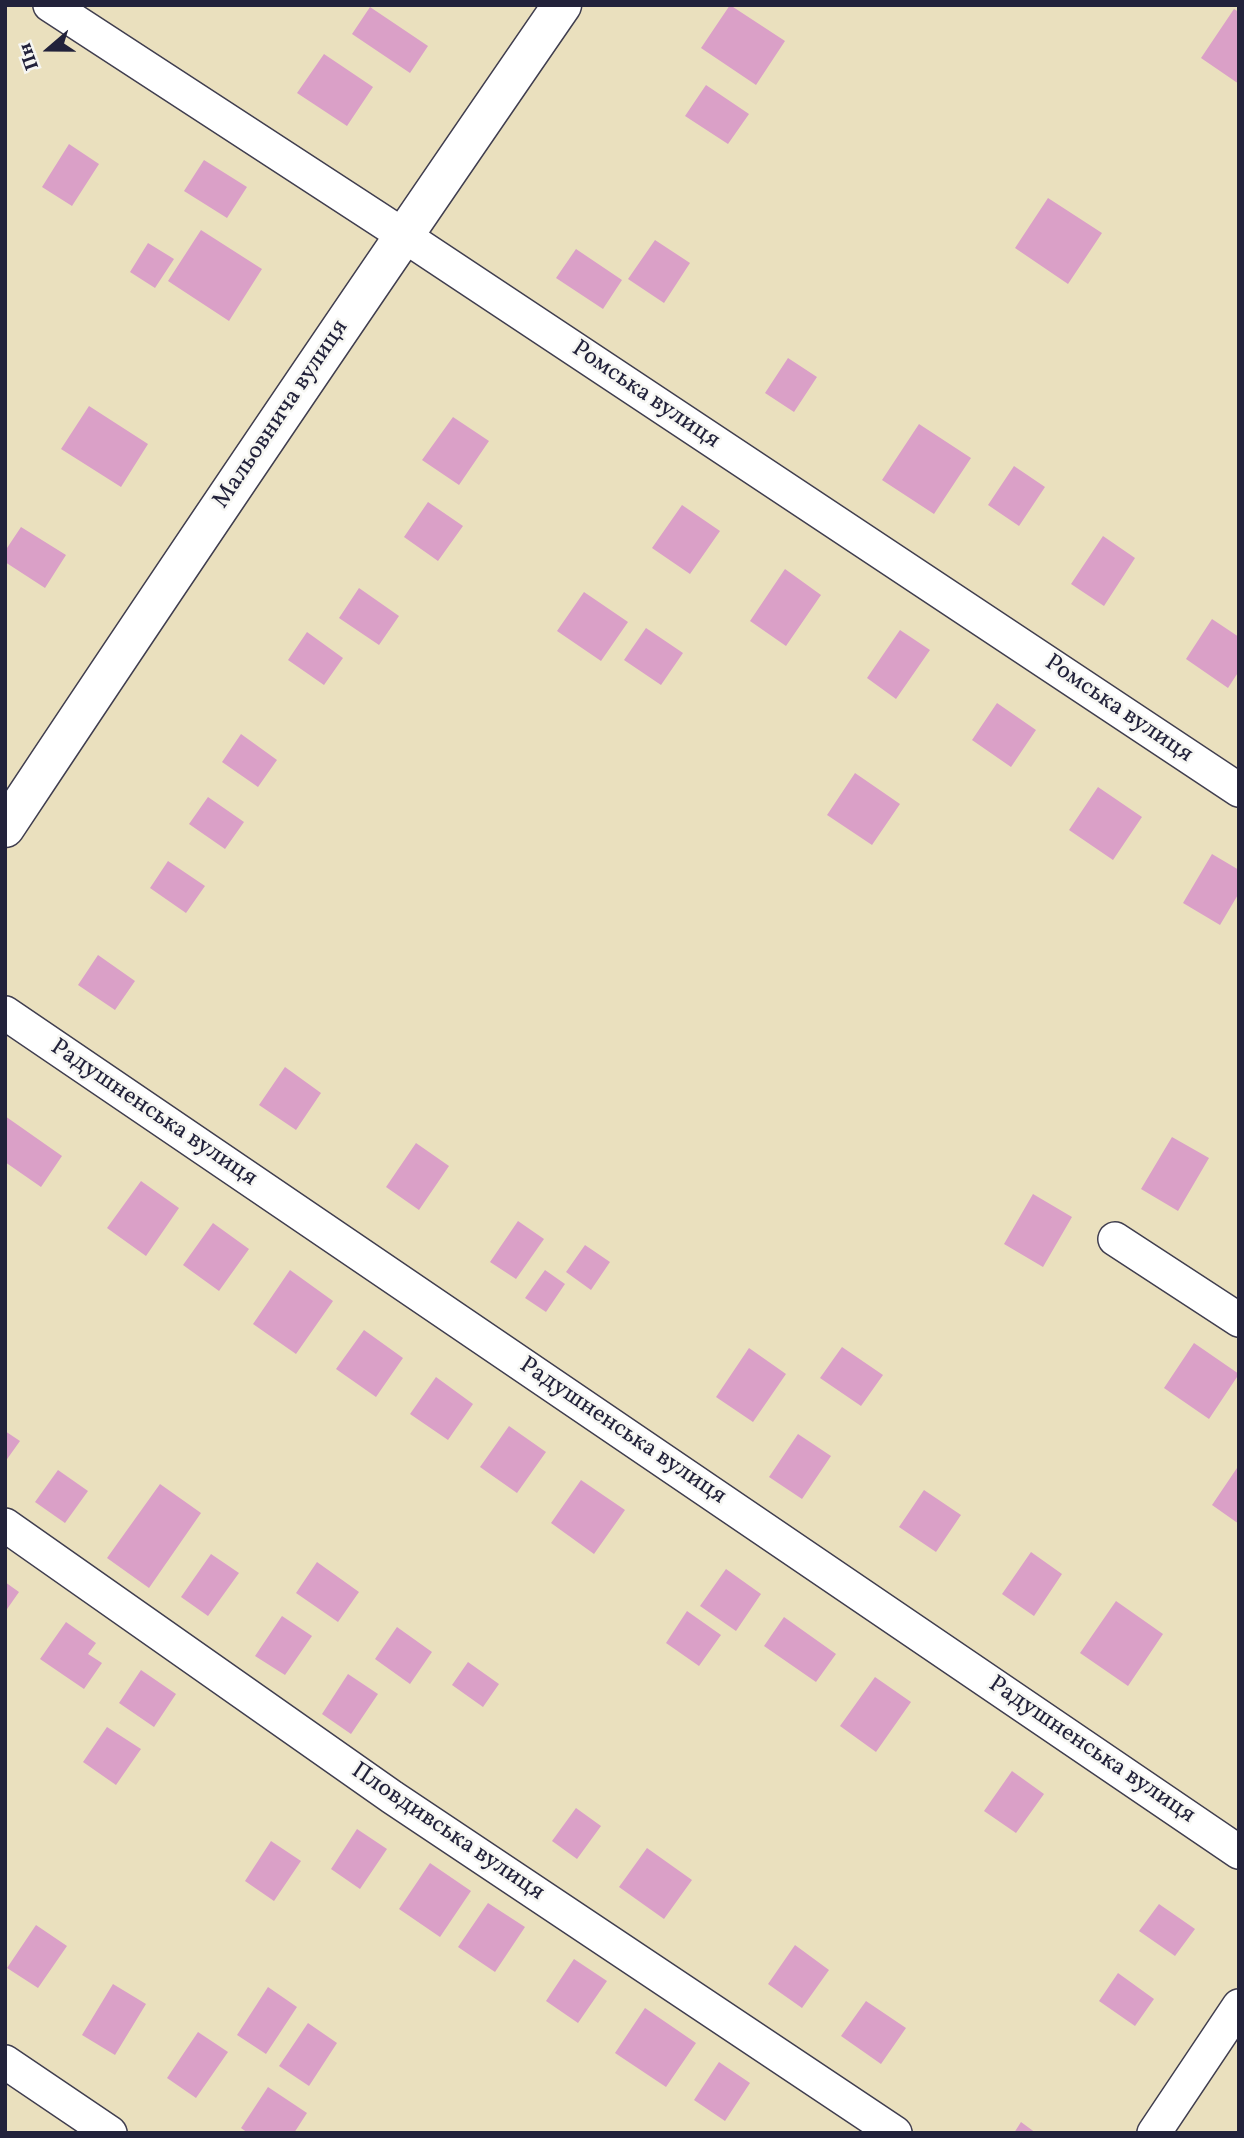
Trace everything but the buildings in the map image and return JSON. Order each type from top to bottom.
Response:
[{"type":"street","name":"Ромська вулиця","points":[[50,5],[403,235],[1239,790]]},
{"type":"street","name":"Мальовнича вулиця","points":[[5,828],[403,235],[562,5]]},
{"type":"street","name":"Радушненська вулиця","points":[[5,1013],[1239,1852]]},
{"type":"street","points":[[1115,1239],[1239,1320]]},
{"type":"street","name":"Пловдивська вулиця","points":[[5,1525],[392,1797],[895,2133]]},
{"type":"street","points":[[1154,2133],[1239,2006]]},
{"type":"street","points":[[5,2062],[110,2133]]}]
